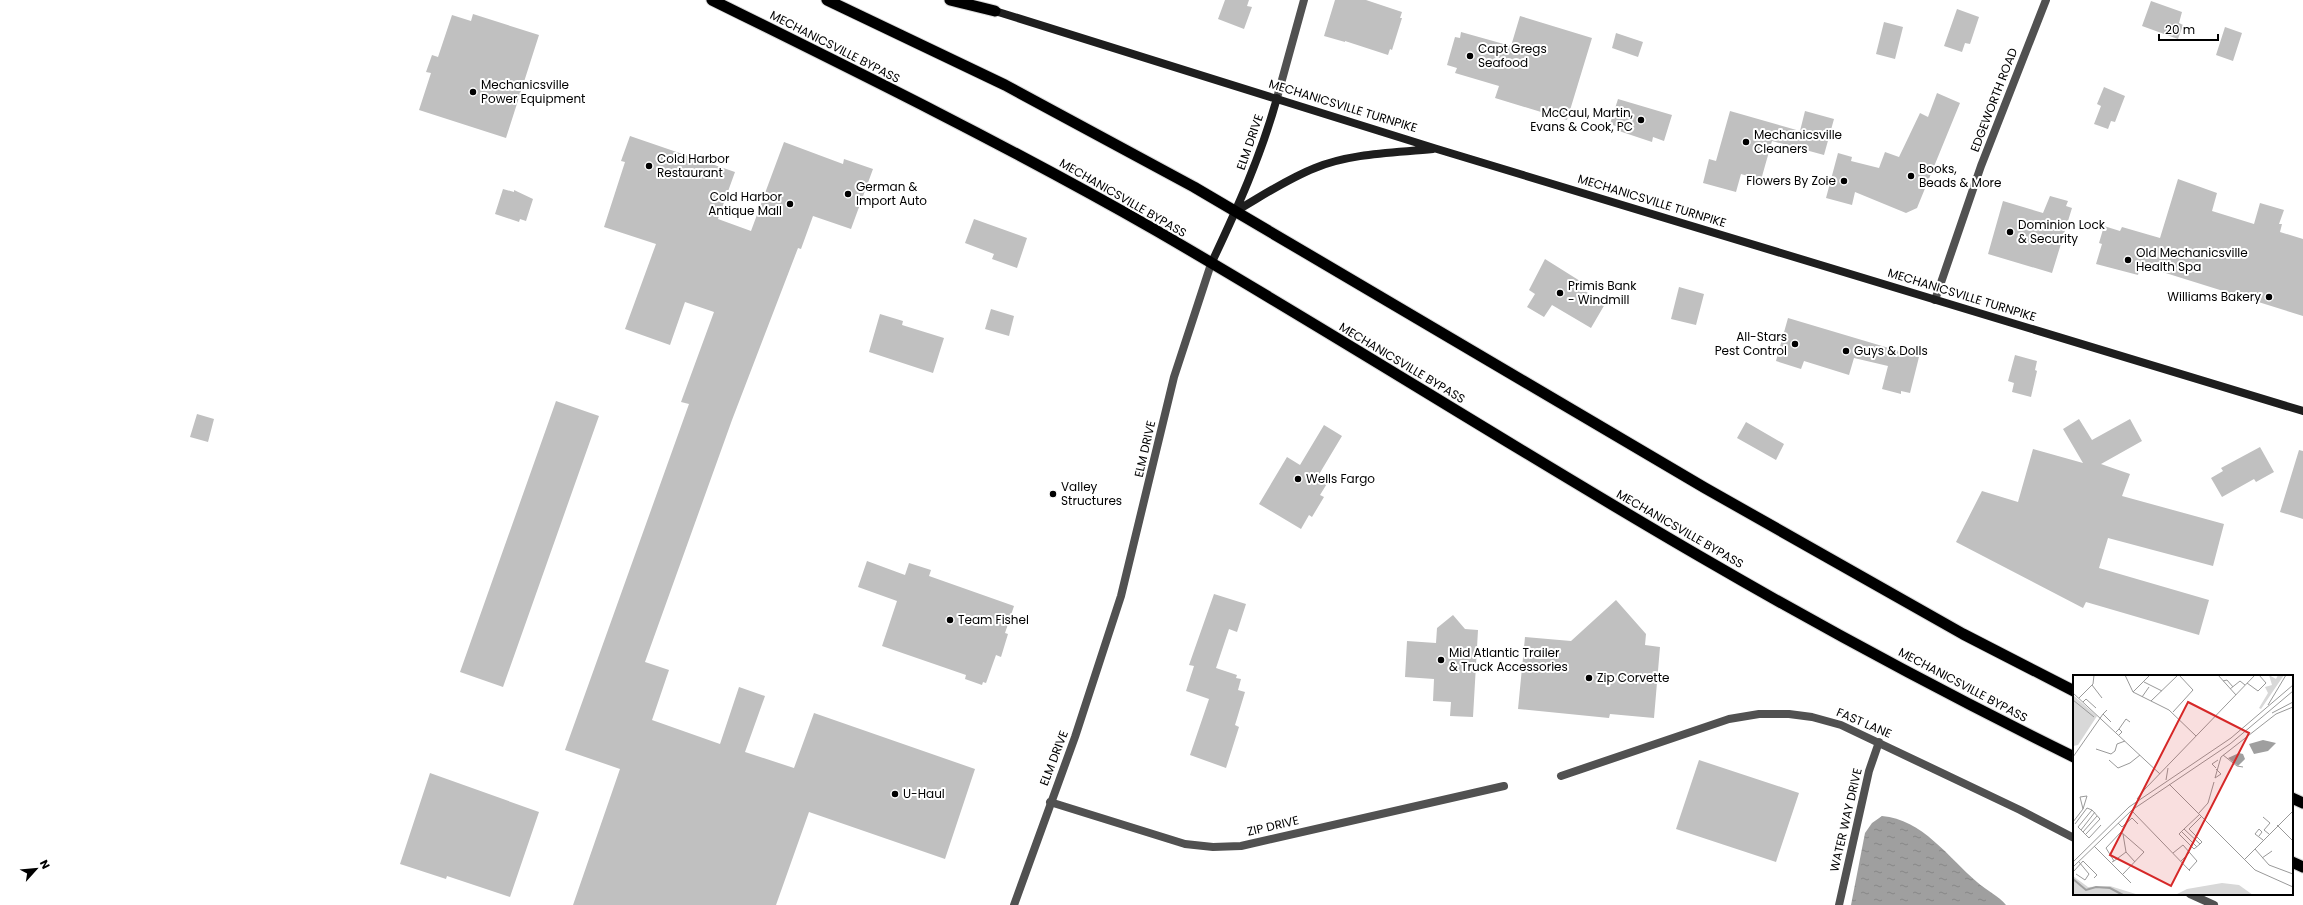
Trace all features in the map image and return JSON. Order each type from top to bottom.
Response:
[{"type":"highway","name":"MECHANICSVILLE BYPASS","points":[[712,0],[987,138],[1091,194],[1703,558],[1861,646],[2073,756]]},
{"type":"highway","points":[[827,0],[1005,85],[1236,211],[1705,488],[1963,634],[2073,690]]},
{"type":"highway","points":[[950,0],[995,11]]},
{"type":"highway","points":[[2293,798],[2303,803]]},
{"type":"highway","points":[[2293,862],[2303,867]]},
{"type":"main road","name":"MECHANICSVILLE TURNPIKE","points":[[995,11],[1437,149],[2303,411]]},
{"type":"main road","name":"ELM DRIVE","points":[[1211,264],[1236,211],[1268,133],[1277,98]]},
{"type":"main road","points":[[1236,211],[1301,175],[1332,162],[1384,153],[1437,149]]},
{"type":"street","name":"ELM DRIVE","points":[[1277,98],[1304,0]]},
{"type":"street","name":"EDGEWORTH ROAD","points":[[1935,300],[1981,166],[2046,0]]},
{"type":"street","name":"ELM DRIVE","points":[[1014,905],[1075,736],[1121,596],[1174,377],[1211,264]]},
{"type":"street","name":"FAST LANE","points":[[1561,776],[1729,719],[1759,714],[1789,714],[1812,717],[1841,725],[2020,810],[2073,837]]},
{"type":"street","name":"WATER WAY DRIVE","points":[[1839,905],[1869,771],[1879,742]]},
{"type":"street","name":"ZIP DRIVE","points":[[1050,802],[1166,839],[1185,844],[1213,847],[1241,846],[1504,786]]},
{"type":"street","points":[[2192,895],[2214,905]]},
{"type":"water","points":[[1882,816],[1910,824],[1922,832],[1945,851],[1977,882],[2006,905],[1851,905],[1865,833],[1872,823]]},
{"type":"building","points":[[1225,0],[1249,0],[1247,6],[1252,7],[1244,29],[1218,19]]},
{"type":"building","points":[[1335,0],[1366,0],[1402,12],[1400,18],[1402,18],[1392,50],[1390,49],[1388,55],[1324,36]]},
{"type":"building","points":[[2151,1],[2182,12],[2179,23],[2183,25],[2178,39],[2142,26]]},
{"type":"building","points":[[1957,9],[1979,17],[1970,44],[1965,43],[1962,52],[1944,46]]},
{"type":"building","name":"Mechanicsville Power Equipment","points":[[473,14],[539,35],[506,138],[419,110],[431,73],[426,72],[432,55],[438,57],[452,15],[471,21]]},
{"type":"building","points":[[1520,16],[1592,38],[1567,120],[1495,98],[1499,86],[1455,73],[1457,68],[1447,65],[1455,37],[1460,38],[1461,32],[1511,46]]},
{"type":"building","points":[[1884,22],[1903,27],[1895,59],[1876,54]]},
{"type":"building","points":[[2225,27],[2242,33],[2233,61],[2216,55]]},
{"type":"building","points":[[1616,33],[1643,42],[1638,57],[1612,48]]},
{"type":"building","points":[[2104,87],[2125,96],[2115,122],[2111,121],[2108,129],[2094,124],[2101,106],[2097,104]]},
{"type":"building","points":[[1937,93],[1960,103],[1917,208],[1906,213],[1855,192],[1852,205],[1826,198],[1838,153],[1852,157],[1851,161],[1879,168],[1885,152],[1899,157],[1920,113],[1928,117]]},
{"type":"building","name":"McCaul, Martin, Evans & Cook, PC","points":[[1618,99],[1672,115],[1664,141],[1653,137],[1652,142],[1619,131],[1621,128],[1610,124]]},
{"type":"building","name":"Mechanicsville Cleaners","points":[[1730,111],[1800,131],[1805,111],[1834,119],[1824,155],[1772,141],[1761,180],[1741,174],[1736,192],[1703,183],[1709,159],[1716,161]]},
{"type":"building","points":[[630,136],[735,172],[718,219],[751,231],[784,142],[843,164],[844,159],[873,169],[851,229],[813,216],[801,249],[798,248],[732,420],[645,662],[669,670],[652,720],[720,744],[739,687],[765,696],[745,752],[794,768],[814,713],[975,769],[945,859],[809,812],[776,905],[573,905],[620,769],[565,750],[689,404],[681,402],[714,312],[685,302],[670,345],[625,329],[656,244],[604,227],[625,162],[621,161]]},
{"type":"building","points":[[2178,179],[2217,193],[2212,211],[2254,224],[2260,203],[2284,210],[2279,224],[2282,224],[2280,232],[2303,239],[2303,316],[2140,265],[2138,275],[2096,264],[2102,244],[2099,243],[2104,226],[2120,231],[2122,227],[2160,238]]},
{"type":"building","points":[[503,189],[514,192],[514,190],[533,199],[526,221],[520,219],[519,222],[495,214]]},
{"type":"building","name":"Dominion Lock & Security","points":[[2050,196],[2068,201],[2066,206],[2072,208],[2052,273],[1988,254],[2003,201],[2043,213]]},
{"type":"building","points":[[974,219],[1027,238],[1017,268],[992,259],[994,254],[965,243]]},
{"type":"building","name":"Primis Bank - Windmill","points":[[1545,259],[1588,286],[1585,291],[1605,304],[1591,328],[1552,305],[1544,317],[1527,307],[1535,294],[1529,290]]},
{"type":"building","points":[[1679,287],[1704,294],[1696,325],[1671,319]]},
{"type":"building","points":[[991,309],[1014,316],[1009,336],[985,329]]},
{"type":"building","points":[[880,314],[903,321],[902,325],[944,338],[933,373],[869,352]]},
{"type":"building","points":[[1788,318],[1919,357],[1910,393],[1901,391],[1901,394],[1882,389],[1888,366],[1854,358],[1849,375],[1804,361],[1801,369],[1776,361]]},
{"type":"building","points":[[2015,355],[2037,361],[2035,370],[2037,371],[2031,397],[2012,392],[2014,383],[2008,381]]},
{"type":"building","points":[[556,401],[599,416],[503,687],[460,672]]},
{"type":"building","points":[[197,414],[214,419],[208,442],[190,437]]},
{"type":"building","points":[[2079,419],[2092,440],[2130,419],[2142,441],[2101,464],[2130,474],[2122,496],[2224,524],[2213,566],[2108,538],[2099,568],[2209,600],[2199,635],[2086,602],[2083,608],[1956,542],[1982,491],[2018,502],[2033,449],[2083,463],[2063,429]]},
{"type":"building","points":[[1746,422],[1784,444],[1776,460],[1737,438]]},
{"type":"building","name":"Wells Fargo","points":[[1324,425],[1342,436],[1318,476],[1328,482],[1320,495],[1324,497],[1312,517],[1309,515],[1301,529],[1259,504],[1287,457],[1300,465]]},
{"type":"building","points":[[2260,447],[2274,472],[2256,482],[2254,479],[2222,497],[2211,478],[2223,471],[2221,468]]},
{"type":"building","points":[[2299,450],[2303,451],[2303,519],[2280,512]]},
{"type":"building","name":"Team Fishel","points":[[867,561],[905,575],[909,563],[931,570],[929,576],[1014,606],[1005,633],[1008,634],[1001,657],[996,655],[986,683],[983,682],[982,685],[965,679],[966,675],[882,646],[897,601],[858,587]]},
{"type":"building","points":[[1214,594],[1246,604],[1237,632],[1229,629],[1216,668],[1237,675],[1236,678],[1241,679],[1238,690],[1245,692],[1235,725],[1239,727],[1226,768],[1190,755],[1209,699],[1186,691],[1194,666],[1189,665]]},
{"type":"building","name":"Zip Corvette","points":[[1616,600],[1646,634],[1645,645],[1660,647],[1654,718],[1610,714],[1609,718],[1518,709],[1525,637],[1571,641]]},
{"type":"building","name":"Mid Atlantic Trailer & Truck Accessories","points":[[1453,615],[1465,629],[1478,630],[1473,717],[1450,716],[1451,702],[1433,701],[1434,679],[1405,677],[1407,641],[1436,643],[1437,628]]},
{"type":"building","points":[[1699,760],[1799,793],[1776,862],[1676,829]]},
{"type":"building","points":[[430,773],[539,812],[510,897],[447,876],[446,879],[400,864]]},
{"type":"place","name":"Capt Gregs Seafood","points":[[1470,56]]},
{"type":"place","name":"Mechanicsville Power Equipment","points":[[473,92]]},
{"type":"place","name":"McCaul, Martin, Evans & Cook, PC","points":[[1641,120]]},
{"type":"place","name":"Mechanicsville Cleaners","points":[[1746,142]]},
{"type":"place","name":"Cold Harbor Restaurant","points":[[649,166]]},
{"type":"place","name":"Books, Beads & More","points":[[1911,176]]},
{"type":"place","name":"Flowers By Zoie","points":[[1844,181]]},
{"type":"place","name":"German & Import Auto","points":[[848,194]]},
{"type":"place","name":"Cold Harbor Antique Mall","points":[[790,204]]},
{"type":"place","name":"Dominion Lock & Security","points":[[2010,232]]},
{"type":"place","name":"Old Mechanicsville Health Spa","points":[[2128,260]]},
{"type":"place","name":"Primis Bank - Windmill","points":[[1560,293]]},
{"type":"place","name":"Williams Bakery","points":[[2269,297]]},
{"type":"place","name":"All-Stars Pest Control","points":[[1795,344]]},
{"type":"place","name":"Guys & Dolls","points":[[1846,351]]},
{"type":"place","name":"Wells Fargo","points":[[1298,479]]},
{"type":"place","name":"Valley Structures","points":[[1053,494]]},
{"type":"place","name":"Team Fishel","points":[[950,620]]},
{"type":"place","name":"Mid Atlantic Trailer & Truck Accessories","points":[[1441,660]]},
{"type":"place","name":"Zip Corvette","points":[[1589,678]]},
{"type":"place","name":"U-Haul","points":[[895,794]]}]
